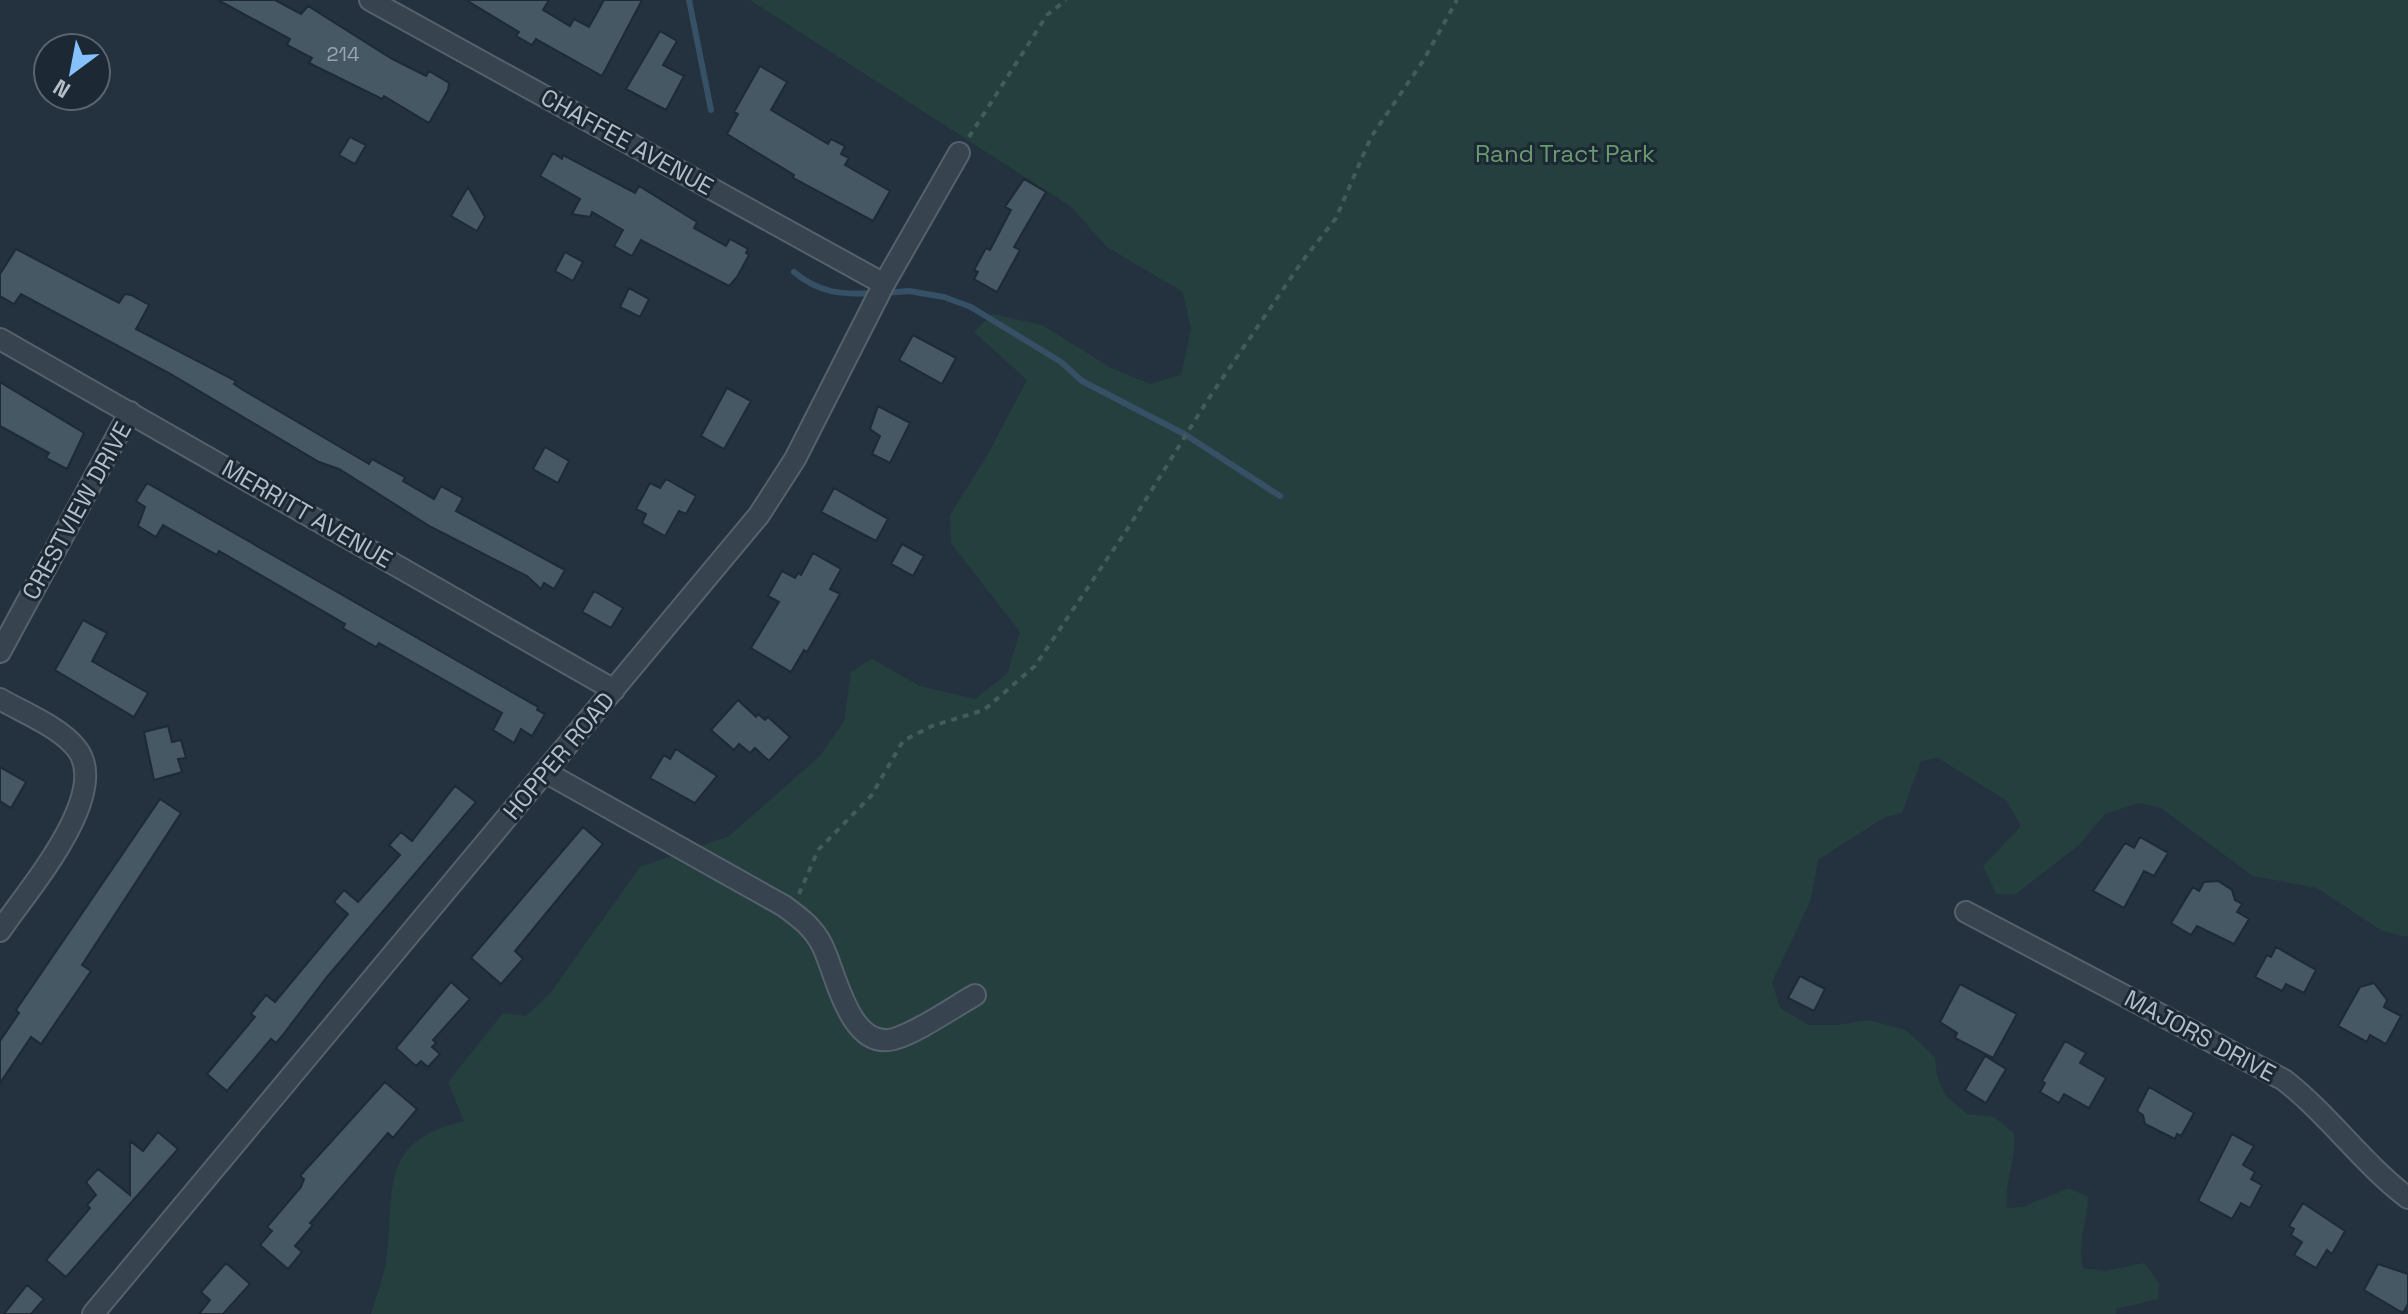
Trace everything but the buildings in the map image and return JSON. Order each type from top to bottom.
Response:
[{"type":"street","name":"CHAFFEE AVENUE","points":[[370,0],[884,284]]},
{"type":"street","name":"HOPPER ROAD","points":[[93,1314],[759,515],[795,459],[884,284],[959,153]]},
{"type":"street","name":"MERRITT AVENUE","points":[[0,339],[614,690]]},
{"type":"street","name":"CRESTVIEW DRIVE","points":[[0,652],[130,412]]},
{"type":"street","points":[[0,699],[70,741],[80,753],[86,778],[80,813],[0,931]]},
{"type":"street","points":[[547,773],[807,922],[822,944],[855,1023],[871,1037],[892,1039],[975,995]]},
{"type":"street","name":"MAJORS DRIVE","points":[[1966,912],[2284,1080],[2316,1105],[2389,1183],[2408,1198]]},
{"type":"path","points":[[959,153],[1047,15],[1066,0]]},
{"type":"path","points":[[791,911],[818,850],[871,796],[903,741],[932,726],[984,710],[1035,666],[1130,525],[1207,401],[1336,218],[1371,137],[1423,61],[1457,0]]},
{"type":"green space","name":"Rand Tract Park","points":[[750,0],[2408,0],[2408,937],[2382,931],[2317,888],[2253,876],[2161,808],[2139,803],[2105,814],[2080,844],[2016,894],[1996,894],[1983,866],[2021,826],[2006,800],[1938,758],[1921,761],[1902,813],[1885,817],[1818,860],[1810,902],[1772,982],[1780,1008],[1809,1025],[1869,1020],[1906,1030],[1935,1057],[1937,1077],[1945,1095],[1967,1114],[1994,1117],[2014,1133],[2007,1208],[2022,1207],[2069,1188],[2088,1197],[2082,1241],[2083,1268],[2105,1271],[2144,1263],[2159,1283],[2158,1299],[2116,1309],[2116,1314],[371,1314],[385,1267],[391,1195],[402,1158],[415,1143],[435,1131],[464,1121],[448,1082],[503,1013],[526,1016],[552,991],[640,867],[729,836],[820,756],[844,721],[851,672],[872,659],[920,686],[975,699],[1007,674],[1020,632],[951,543],[950,515],[988,454],[1027,380],[974,332],[992,314],[1042,325],[1111,368],[1150,384],[1181,375],[1191,330],[1183,292],[1107,247],[1070,206]]},
{"type":"waterway","points":[[689,0],[711,110]]},
{"type":"waterway","points":[[794,272],[831,291],[873,293]]},
{"type":"waterway","points":[[884,293],[909,291],[944,297],[971,307],[1061,362],[1082,381],[1186,435],[1280,496]]}]
